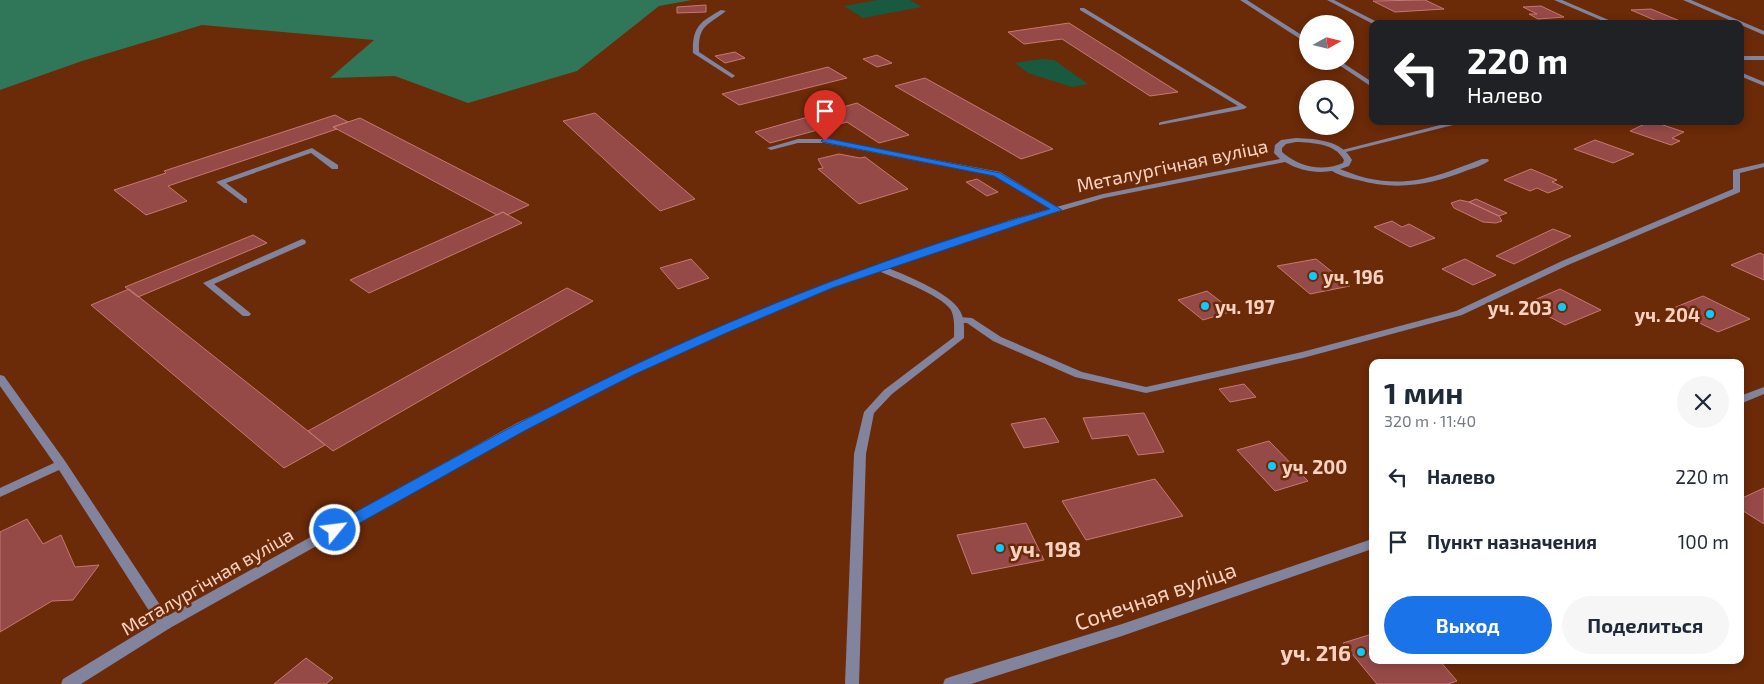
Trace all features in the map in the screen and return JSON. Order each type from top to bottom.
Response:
[{"type":"street","points":[[1243,0],[1299,36]]},
{"type":"street","points":[[1330,0],[1370,20]]},
{"type":"street","points":[[1557,0],[1605,20]]},
{"type":"street","points":[[1686,0],[1733,20]]},
{"type":"street","points":[[1082,9],[1244,107],[1161,124]]},
{"type":"street","points":[[723,11],[703,23],[695,37],[696,53],[732,76]]},
{"type":"street","points":[[1744,25],[1764,33]]},
{"type":"street","points":[[1744,58],[1764,58]]},
{"type":"street","points":[[1350,70],[1369,83]]},
{"type":"street","points":[[1744,76],[1764,84]]},
{"type":"street","points":[[1436,125],[1440,127]]},
{"type":"street","points":[[1342,151],[1449,125]]},
{"type":"street","points":[[1296,140],[1326,144],[1342,151],[1348,160],[1340,167],[1333,169],[1307,168],[1285,160],[1278,153],[1278,147],[1284,142],[1296,140]]},
{"type":"street","points":[[771,148],[798,141],[825,141],[997,174],[1058,210]]},
{"type":"street","points":[[244,201],[220,182],[312,150],[335,166]]},
{"type":"street","name":"Металургічная вуліца","points":[[68,684],[165,624],[522,426],[617,379],[828,286],[1014,222],[1113,194],[1285,160]]},
{"type":"street","points":[[1333,169],[1358,179],[1391,184],[1409,184],[1424,182],[1485,162]]},
{"type":"street","points":[[959,320],[969,320],[997,338],[1078,375],[1146,390],[1303,355],[1459,313],[1565,263],[1737,190],[1736,172],[1764,165]]},
{"type":"street","points":[[246,314],[208,283],[302,242]]},
{"type":"street","points":[[852,684],[860,454],[869,412],[888,392],[959,338],[959,320],[954,308],[942,299],[879,268]]},
{"type":"street","points":[[0,378],[61,464],[165,624]]},
{"type":"street","points":[[1744,398],[1764,390]]},
{"type":"street","points":[[0,493],[61,464]]},
{"type":"street","name":"Сонечная вуліца","points":[[950,684],[1122,630],[1369,545]]},
{"type":"green space","points":[[0,0],[692,0],[659,6],[577,71],[468,103],[395,76],[330,78],[374,40],[202,25],[82,61],[0,90]]},
{"type":"green space","points":[[878,0],[910,0],[922,7],[863,18],[844,6]]},
{"type":"green space","points":[[1041,59],[1054,60],[1088,84],[1072,87],[1028,73],[1015,63]]},
{"type":"building","points":[[1425,0],[1444,9],[1395,12],[1373,1]]},
{"type":"building","points":[[706,5],[706,12],[677,13],[677,7]]},
{"type":"building","points":[[1541,6],[1564,17],[1538,19],[1529,14],[1537,14],[1523,7]]},
{"type":"building","points":[[1651,9],[1678,20],[1654,20],[1631,10]]},
{"type":"building","points":[[1069,23],[1178,92],[1150,96],[1062,39],[1024,44],[1008,32]]},
{"type":"building","points":[[735,52],[745,58],[725,63],[715,56]]},
{"type":"building","points":[[877,55],[892,63],[877,67],[863,59]]},
{"type":"building","points":[[828,67],[847,78],[739,105],[722,94]]},
{"type":"building","points":[[925,78],[1053,149],[1021,159],[895,86]]},
{"type":"building","points":[[857,103],[909,135],[879,143],[847,122],[770,143],[755,132]]},
{"type":"building","points":[[595,113],[695,199],[660,211],[563,121]]},
{"type":"building","points":[[335,115],[348,122],[333,127],[337,129],[168,186],[187,201],[146,215],[114,190],[166,173],[164,171]]},
{"type":"building","points":[[360,118],[529,205],[507,215],[503,212],[497,215],[333,127]]},
{"type":"building","points":[[1643,125],[1663,125],[1684,132],[1672,138],[1680,141],[1671,145],[1630,131]]},
{"type":"building","points":[[1595,140],[1634,154],[1613,163],[1574,149]]},
{"type":"building","points":[[839,154],[860,158],[865,157],[908,189],[859,204],[818,169],[823,168],[818,159]]},
{"type":"building","points":[[1531,169],[1557,180],[1552,182],[1563,187],[1548,193],[1537,188],[1530,191],[1504,180]]},
{"type":"building","points":[[977,179],[998,192],[987,196],[966,182]]},
{"type":"building","points":[[1476,199],[1507,213],[1499,216],[1469,202]]},
{"type":"building","points":[[1460,200],[1469,202],[1499,216],[1502,221],[1496,223],[1483,222],[1454,208],[1451,203]]},
{"type":"building","points":[[503,212],[522,223],[369,293],[350,280]]},
{"type":"building","points":[[1392,221],[1402,227],[1409,224],[1435,238],[1410,247],[1374,227]]},
{"type":"building","points":[[1553,229],[1571,236],[1514,264],[1496,256]]},
{"type":"building","points":[[253,235],[267,243],[138,297],[125,287]]},
{"type":"building","points":[[1760,253],[1764,255],[1764,280],[1731,265]]},
{"type":"building","points":[[691,259],[709,278],[678,289],[660,268]]},
{"type":"building","name":"уч. 196","points":[[1316,259],[1350,286],[1310,294],[1277,266]]},
{"type":"building","points":[[1465,259],[1496,275],[1473,285],[1442,269]]},
{"type":"building","points":[[567,288],[593,301],[333,451],[308,431]]},
{"type":"building","points":[[129,289],[325,445],[284,468],[91,305]]},
{"type":"building","name":"уч. 203","points":[[1560,289],[1601,310],[1565,325],[1525,304]]},
{"type":"building","name":"уч. 197","points":[[1207,291],[1233,311],[1203,320],[1178,300]]},
{"type":"building","name":"уч. 204","points":[[1703,296],[1750,319],[1718,332],[1671,309]]},
{"type":"building","points":[[1244,384],[1256,397],[1230,402],[1219,389]]},
{"type":"building","points":[[1144,413],[1164,452],[1138,455],[1128,435],[1092,439],[1083,418]]},
{"type":"building","points":[[1045,418],[1059,442],[1024,448],[1011,424]]},
{"type":"building","name":"уч. 200","points":[[1269,441],[1308,481],[1275,491],[1237,450]]},
{"type":"building","points":[[1155,479],[1183,516],[1086,540],[1062,501]]},
{"type":"building","points":[[1764,488],[1764,524],[1744,512],[1744,497]]},
{"type":"building","points":[[27,519],[43,544],[61,535],[75,567],[99,565],[73,600],[52,601],[0,632],[0,532]]},
{"type":"building","name":"уч. 198","points":[[1026,523],[1044,560],[972,574],[957,535]]},
{"type":"building","name":"уч. 216","points":[[1369,635],[1369,664],[1442,664],[1457,681],[1448,684],[1377,684],[1343,643]]},
{"type":"building","points":[[306,658],[333,678],[326,684],[274,684]]},
{"type":"place","name":"уч. 196","points":[[1313,276]]},
{"type":"place","name":"уч. 197","points":[[1205,306]]},
{"type":"place","name":"уч. 203","points":[[1562,307]]},
{"type":"place","name":"уч. 204","points":[[1710,314]]},
{"type":"place","name":"уч. 200","points":[[1272,466]]},
{"type":"place","name":"уч. 198","points":[[1000,548]]},
{"type":"place","name":"уч. 216","points":[[1361,652]]},
{"type":"route","points":[[335,530],[522,426],[629,373],[722,331],[828,286],[1014,222],[1058,210],[997,174],[825,141]]}]
